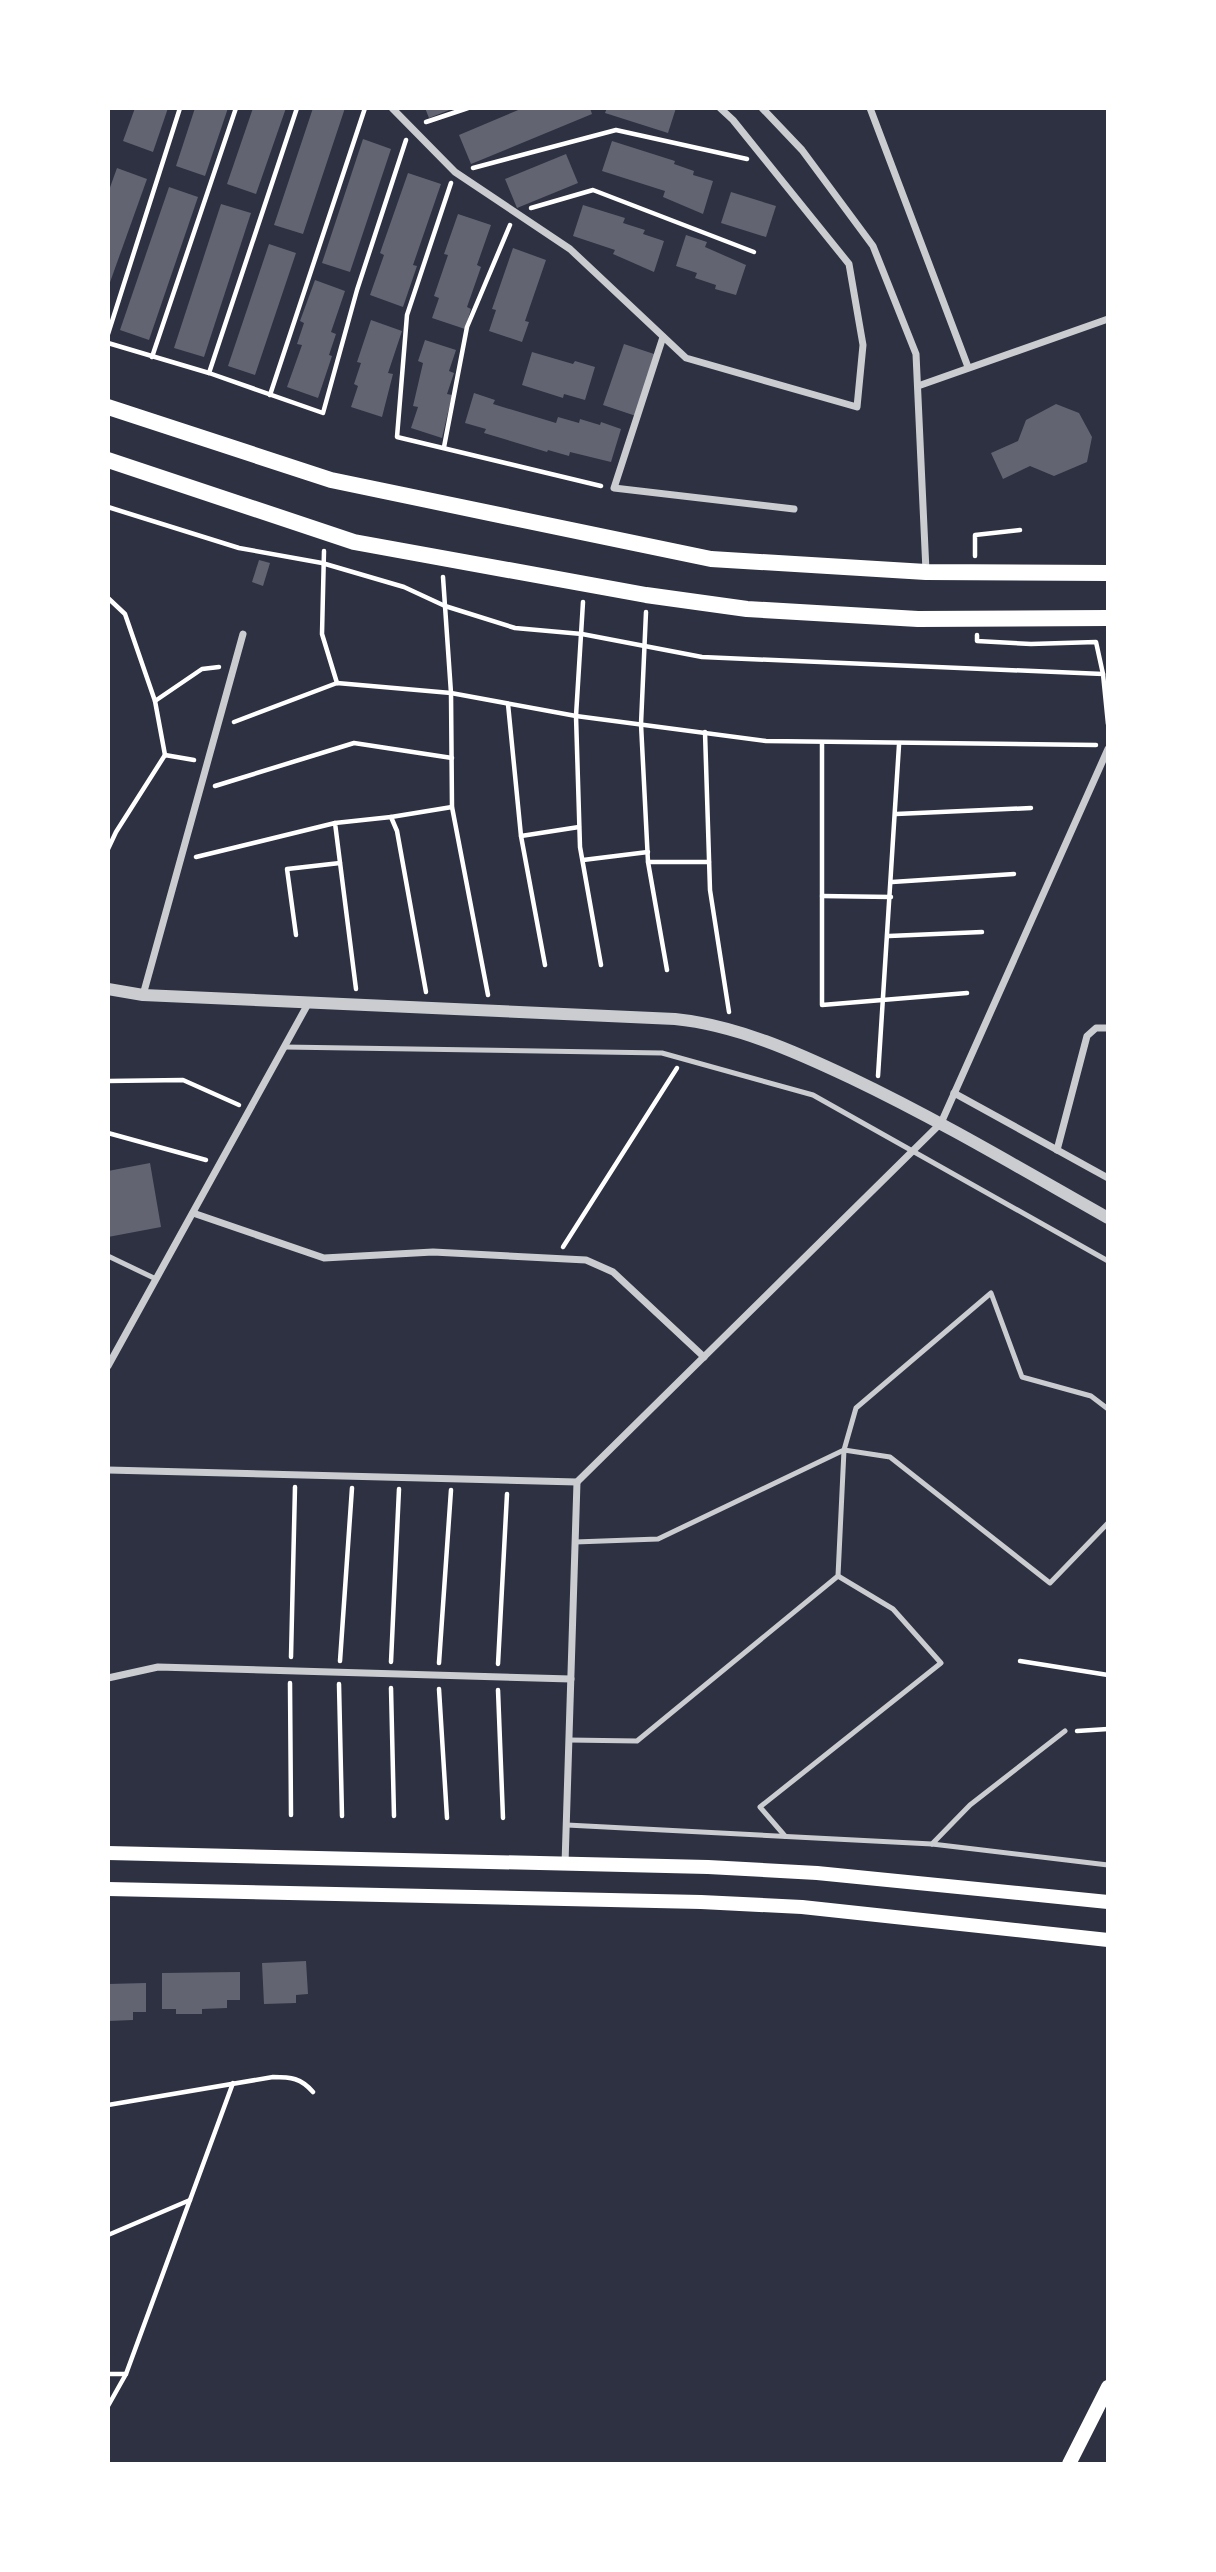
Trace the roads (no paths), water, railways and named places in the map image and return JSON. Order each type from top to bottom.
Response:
[{"type":"main road","points":[[108,407],[331,480],[711,559],[926,572],[1105,573]]},
{"type":"main road","points":[[108,460],[354,542],[646,595],[747,609],[918,619],[1107,618]]},
{"type":"main road","points":[[108,1853],[817,1873],[1108,1902]]},
{"type":"main road","points":[[108,1889],[714,1903],[826,1909],[1108,1940]]},
{"type":"main road","points":[[1069,2463],[1108,2387]]},
{"type":"street","points":[[392,108],[455,172],[570,249],[685,358],[857,407],[863,345],[849,264],[720,108]]},
{"type":"street","points":[[762,108],[802,150],[873,246],[916,354],[926,572]]},
{"type":"street","points":[[870,108],[968,367]]},
{"type":"street","points":[[918,386],[1108,319]]},
{"type":"street","points":[[663,337],[614,488],[794,509]]},
{"type":"street","points":[[143,995],[243,634]]},
{"type":"street","points":[[565,1864],[578,1482],[941,1123],[1108,747]]},
{"type":"street","points":[[108,989],[143,995],[675,1018],[732,1031],[794,1053],[877,1091],[941,1123],[1108,1218]]},
{"type":"street","points":[[108,1366],[309,1002]]},
{"type":"street","points":[[1057,1150],[1087,1036],[1096,1028],[1108,1028]]},
{"type":"street","points":[[954,1093],[1108,1178]]},
{"type":"street","points":[[193,1213],[324,1258],[433,1252],[586,1260],[613,1272],[704,1357]]},
{"type":"street","points":[[108,1469],[578,1482]]},
{"type":"street","points":[[108,1678],[158,1667],[571,1679]]},
{"type":"lane","points":[[284,1047],[662,1053],[813,1095],[1108,1261]]},
{"type":"lane","points":[[108,1256],[156,1279]]},
{"type":"lane","points":[[569,1740],[637,1741],[838,1576],[844,1450],[856,1408],[991,1293],[1022,1377],[1091,1396],[1108,1409]]},
{"type":"lane","points":[[575,1542],[658,1539],[844,1450],[890,1457],[1050,1583],[1108,1524]]},
{"type":"lane","points":[[785,1836],[760,1807],[941,1663],[893,1609],[838,1576]]},
{"type":"lane","points":[[932,1844],[970,1805],[1065,1731]]},
{"type":"lane","points":[[566,1825],[932,1844],[1108,1865]]}]
